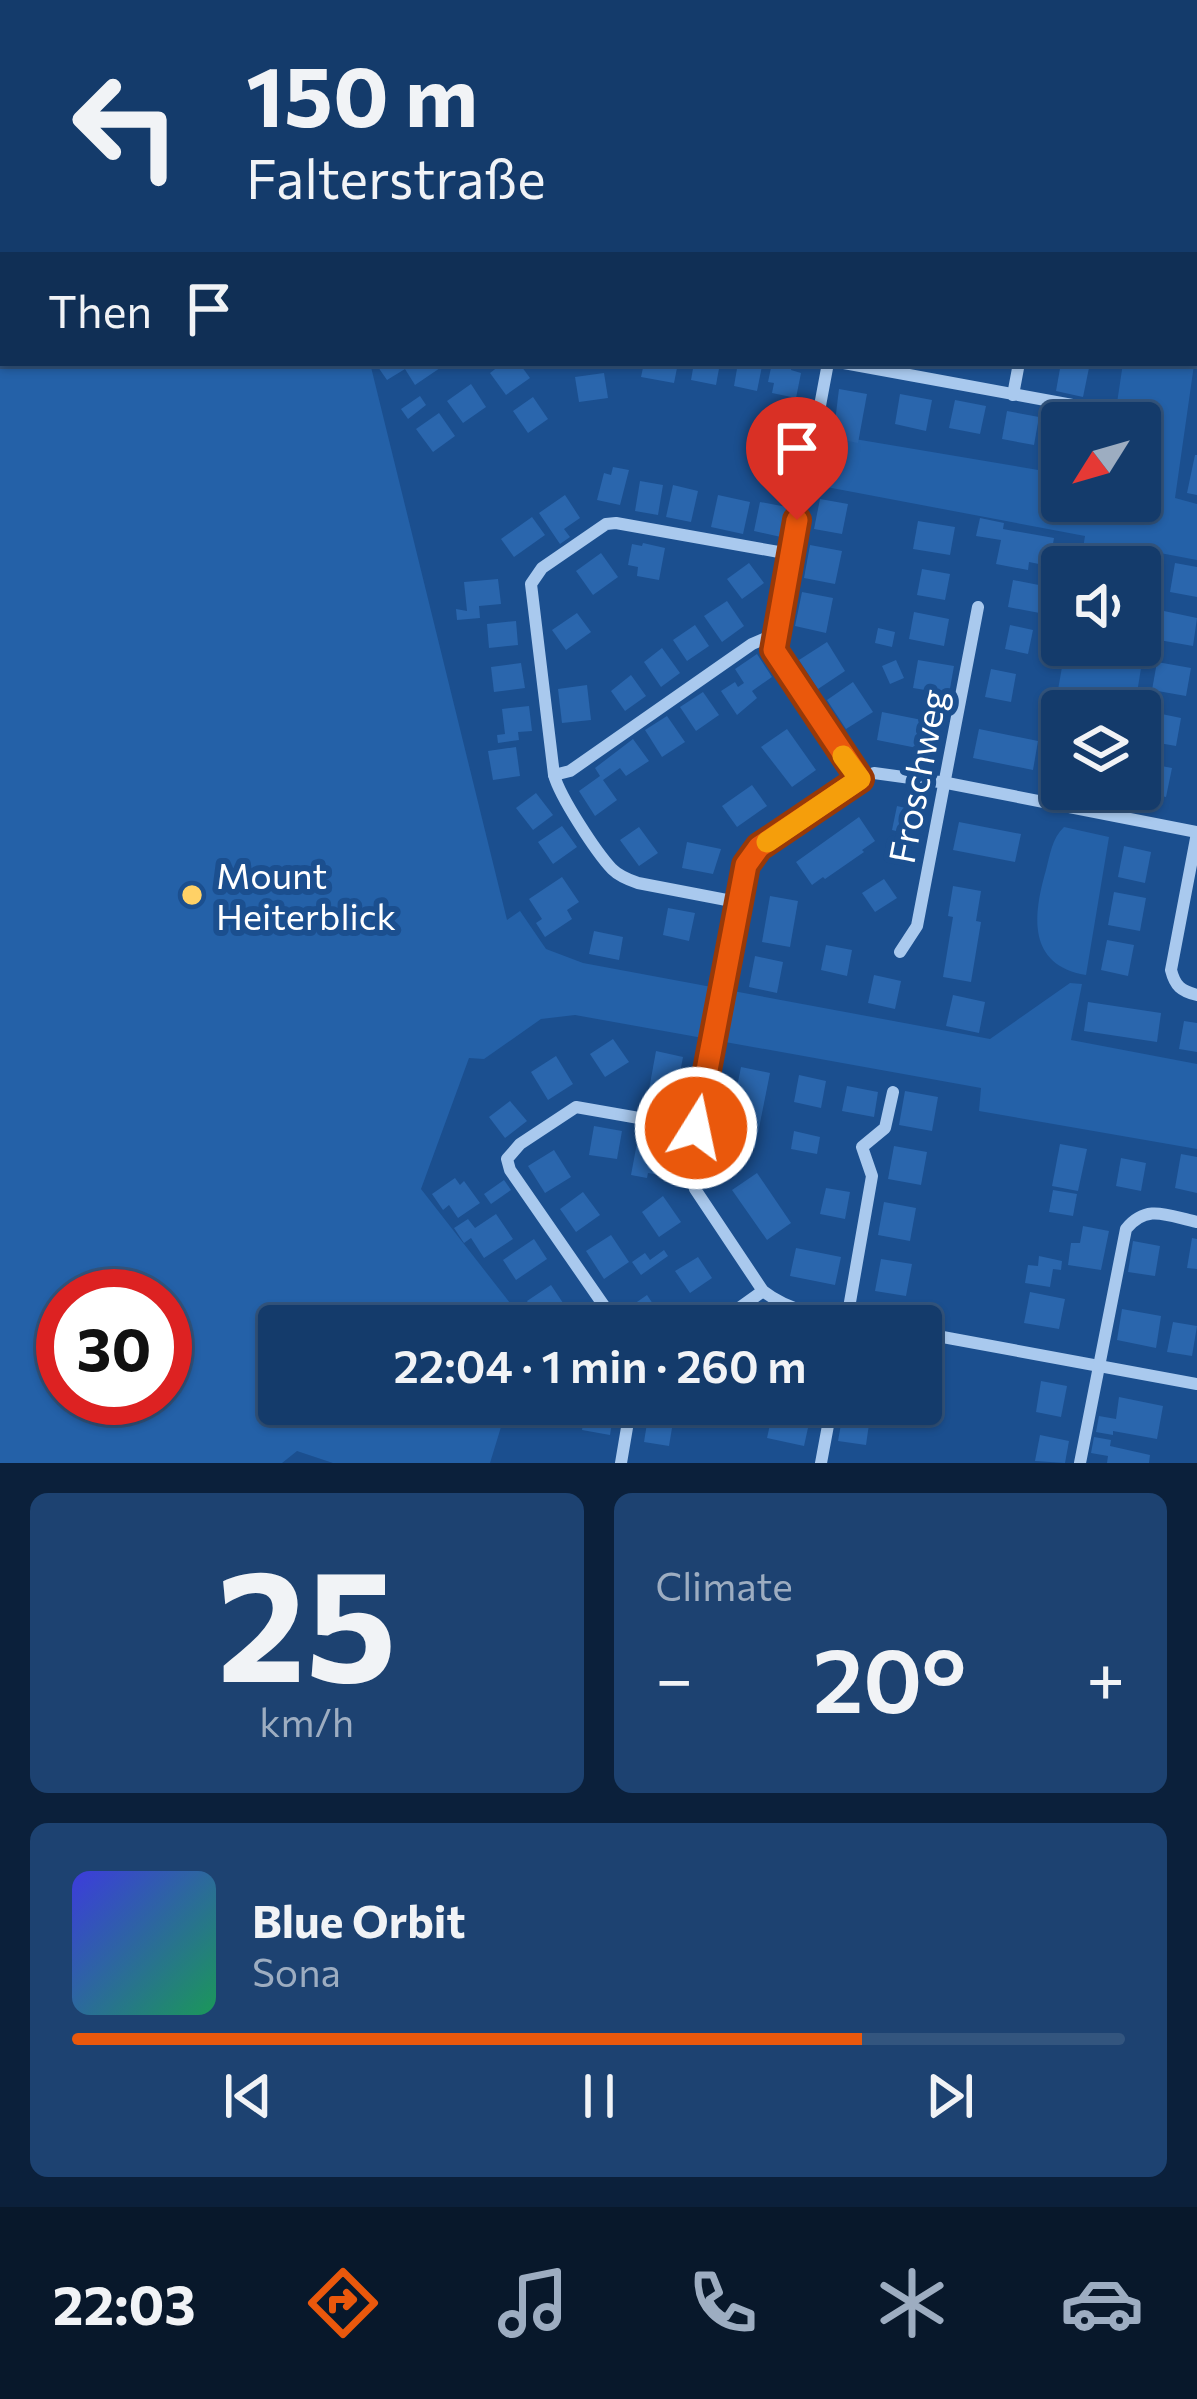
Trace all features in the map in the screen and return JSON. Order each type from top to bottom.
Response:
[{"type":"street","points":[[827,366],[774,650],[860,779]]},
{"type":"street","points":[[860,366],[1050,402]]},
{"type":"street","points":[[1012,395],[1018,366]]},
{"type":"street","points":[[737,902],[623,878],[564,799],[554,776],[531,584],[542,568],[597,528],[616,523],[790,554]]},
{"type":"street","name":"Froschweg","points":[[900,952],[917,926],[978,607]]},
{"type":"street","points":[[554,776],[570,771],[752,644],[775,640]]},
{"type":"street","points":[[784,1305],[763,1292],[690,1180],[737,902],[751,854],[874,773],[1197,832],[1171,970],[1175,984],[1197,994]]},
{"type":"street","points":[[850,1305],[872,1176],[862,1147],[885,1128],[893,1093]]},
{"type":"street","points":[[604,1305],[507,1159],[520,1144],[576,1107],[696,1128]]},
{"type":"street","points":[[1080,1463],[1126,1229],[1148,1212],[1197,1222]]},
{"type":"street","points":[[744,1305],[763,1292]]},
{"type":"street","points":[[942,1337],[1197,1384]]},
{"type":"street","points":[[621,1463],[627,1425]]},
{"type":"street","points":[[821,1463],[828,1425]]},
{"type":"shaded area","points":[[0,366],[371,366],[507,920],[520,911],[546,949],[583,963],[990,1039],[1070,983],[1082,984],[1071,1040],[1197,1064],[1197,1149],[979,1111],[981,1088],[575,1015],[541,1019],[484,1059],[469,1058],[421,1189],[512,1305],[258,1305],[258,1425],[502,1425],[490,1463],[333,1463],[297,1451],[282,1463],[0,1463]]},
{"type":"shaded area","points":[[1123,366],[1194,366],[1175,498],[1197,504],[1197,560],[1161,553],[1161,546],[1083,546],[1085,536],[816,485],[825,434],[1041,470],[1041,522],[1161,522],[1161,402],[1117,402]]},
{"type":"shaded area","points":[[1062,666],[1141,666],[1137,690],[1058,690]]},
{"type":"shaded area","points":[[1064,827],[1109,837],[1086,975],[1053,961],[1039,936],[1038,904],[1052,847]]},
{"type":"building","points":[[499,366],[521,366],[530,378],[506,395],[490,373]]},
{"type":"building","points":[[643,366],[677,366],[674,383],[641,377]]},
{"type":"building","points":[[693,366],[719,366],[716,385],[691,380]]},
{"type":"building","points":[[737,366],[762,366],[757,391],[734,386]]},
{"type":"building","points":[[771,366],[792,366],[801,373],[796,398],[772,393],[774,383],[768,382]]},
{"type":"building","points":[[1060,366],[1089,366],[1083,397],[1056,391]]},
{"type":"building","points":[[378,367],[440,368],[415,385],[405,369],[387,380]]},
{"type":"building","points":[[604,373],[608,398],[579,402],[575,377]]},
{"type":"building","points":[[471,384],[486,407],[463,423],[447,401]]},
{"type":"building","points":[[839,389],[867,394],[858,443],[833,438]]},
{"type":"building","points":[[900,394],[932,400],[926,431],[895,424]]},
{"type":"building","points":[[420,396],[426,405],[408,419],[401,409]]},
{"type":"building","points":[[533,397],[548,419],[528,433],[513,411]]},
{"type":"building","points":[[955,400],[986,406],[980,434],[949,428]]},
{"type":"building","points":[[1007,411],[1039,417],[1034,445],[1002,439]]},
{"type":"building","points":[[439,413],[455,436],[433,452],[416,429]]},
{"type":"building","points":[[1197,455],[1197,495],[1187,493]]},
{"type":"building","points":[[613,467],[629,470],[620,505],[597,500],[604,473],[611,475]]},
{"type":"building","points":[[640,481],[663,485],[658,515],[635,511]]},
{"type":"building","points":[[673,485],[698,491],[691,522],[666,517]]},
{"type":"building","points":[[565,495],[580,518],[564,529],[570,537],[560,544],[539,513]]},
{"type":"building","points":[[718,495],[750,502],[743,534],[711,527]]},
{"type":"building","points":[[820,499],[848,504],[842,534],[814,529]]},
{"type":"building","points":[[760,502],[787,507],[781,537],[754,531]]},
{"type":"building","points":[[532,517],[545,535],[514,557],[501,539]]},
{"type":"building","points":[[980,518],[1004,523],[1003,529],[1054,538],[1053,546],[1041,546],[1041,564],[1029,562],[1028,570],[996,564],[1001,540],[976,536]]},
{"type":"building","points":[[918,521],[955,527],[950,555],[913,549]]},
{"type":"building","points":[[632,544],[665,548],[659,580],[637,576],[638,567],[628,565]]},
{"type":"building","points":[[810,545],[842,551],[835,584],[804,578]]},
{"type":"building","points":[[601,553],[618,577],[593,595],[576,571]]},
{"type":"building","points":[[749,563],[764,583],[742,599],[727,579]]},
{"type":"building","points":[[1175,563],[1197,567],[1197,597],[1170,592]]},
{"type":"building","points":[[922,569],[950,574],[945,600],[917,595]]},
{"type":"building","points":[[498,579],[501,604],[479,606],[480,618],[457,620],[456,609],[467,611],[464,582]]},
{"type":"building","points":[[1013,580],[1041,585],[1041,613],[1008,607]]},
{"type":"building","points":[[802,592],[833,598],[826,633],[795,626]]},
{"type":"building","points":[[727,601],[744,626],[722,642],[704,616]]},
{"type":"building","points":[[1164,611],[1197,618],[1193,646],[1161,640]]},
{"type":"building","points":[[914,612],[949,619],[944,646],[909,639]]},
{"type":"building","points":[[577,613],[591,632],[566,650],[552,630]]},
{"type":"building","points":[[516,621],[518,645],[489,648],[487,624]]},
{"type":"building","points":[[695,625],[709,646],[687,661],[673,640]]},
{"type":"building","points":[[1010,625],[1033,630],[1028,654],[1005,649]]},
{"type":"building","points":[[878,628],[895,632],[892,647],[875,643]]},
{"type":"building","points":[[827,642],[845,671],[818,689],[799,660]]},
{"type":"building","points":[[662,648],[680,673],[661,687],[644,662]]},
{"type":"building","points":[[757,654],[772,677],[752,691],[757,698],[737,715],[721,691],[735,682],[738,687],[744,683],[735,669]]},
{"type":"building","points":[[896,660],[904,678],[890,684],[882,666]]},
{"type":"building","points":[[918,660],[954,666],[949,694],[913,688]]},
{"type":"building","points":[[521,663],[525,688],[494,692],[491,667]]},
{"type":"building","points":[[1161,663],[1191,668],[1186,696],[1152,690]]},
{"type":"building","points":[[991,669],[1016,674],[1011,702],[985,697]]},
{"type":"building","points":[[631,675],[646,696],[625,711],[611,691]]},
{"type":"building","points":[[853,682],[873,712],[846,729],[827,700]]},
{"type":"building","points":[[587,685],[591,720],[562,723],[558,689]]},
{"type":"building","points":[[703,692],[719,715],[696,731],[680,707]]},
{"type":"building","points":[[529,706],[532,731],[518,732],[519,740],[498,743],[497,735],[505,734],[502,709]]},
{"type":"building","points":[[882,712],[942,724],[937,752],[877,740]]},
{"type":"building","points":[[1161,714],[1181,718],[1176,746],[1161,743]]},
{"type":"building","points":[[667,716],[685,742],[662,757],[645,730]]},
{"type":"building","points":[[787,729],[816,770],[792,787],[761,747]]},
{"type":"building","points":[[979,729],[1038,741],[1033,770],[973,758]]},
{"type":"building","points":[[633,739],[649,761],[626,776],[620,768],[603,780],[617,800],[595,816],[579,791],[600,776],[595,768]]},
{"type":"building","points":[[516,747],[520,776],[493,780],[488,751]]},
{"type":"building","points":[[1161,766],[1172,768],[1166,797],[1161,796]]},
{"type":"building","points":[[752,785],[767,806],[737,827],[722,806]]},
{"type":"building","points":[[536,793],[553,815],[533,830],[516,808]]},
{"type":"building","points":[[897,806],[923,812],[918,836],[892,830]]},
{"type":"building","points":[[859,817],[875,841],[812,885],[796,862]]},
{"type":"building","points":[[959,822],[1021,834],[1015,862],[953,850]]},
{"type":"building","points":[[562,826],[577,847],[553,864],[538,842]]},
{"type":"building","points":[[639,827],[658,853],[639,866],[620,840]]},
{"type":"building","points":[[687,842],[721,849],[713,874],[682,868]]},
{"type":"building","points":[[1124,846],[1151,852],[1145,883],[1118,877]]},
{"type":"building","points":[[562,877],[579,902],[567,910],[572,919],[545,937],[536,923],[542,919],[529,899]]},
{"type":"building","points":[[884,879],[897,898],[875,912],[862,893]]},
{"type":"building","points":[[953,886],[981,891],[971,982],[943,977]]},
{"type":"building","points":[[1114,892],[1146,898],[1140,931],[1108,925]]},
{"type":"building","points":[[770,896],[798,901],[790,947],[762,942]]},
{"type":"building","points":[[668,908],[695,913],[689,941],[663,935]]},
{"type":"building","points":[[594,931],[623,937],[619,960],[589,954]]},
{"type":"building","points":[[1107,940],[1134,945],[1128,976],[1101,970]]},
{"type":"building","points":[[826,945],[852,950],[847,976],[821,970]]},
{"type":"building","points":[[755,956],[783,962],[777,993],[749,987]]},
{"type":"building","points":[[874,975],[901,981],[895,1009],[868,1003]]},
{"type":"building","points":[[953,995],[985,1002],[979,1033],[946,1026]]},
{"type":"building","points":[[1088,1002],[1161,1013],[1157,1042],[1084,1031]]},
{"type":"building","points":[[1184,1021],[1197,1023],[1197,1052],[1179,1049]]},
{"type":"building","points":[[613,1039],[629,1062],[605,1077],[590,1054]]},
{"type":"building","points":[[656,1051],[683,1057],[675,1100],[648,1095]]},
{"type":"building","points":[[556,1056],[573,1084],[548,1100],[531,1072]]},
{"type":"building","points":[[741,1067],[770,1073],[755,1148],[726,1142]]},
{"type":"building","points":[[799,1075],[826,1081],[821,1108],[794,1102]]},
{"type":"building","points":[[847,1086],[878,1092],[874,1117],[842,1111]]},
{"type":"building","points":[[905,1091],[938,1097],[932,1131],[899,1125]]},
{"type":"building","points":[[510,1101],[527,1121],[505,1138],[489,1117]]},
{"type":"building","points":[[594,1126],[622,1131],[617,1159],[589,1155]]},
{"type":"building","points":[[794,1131],[820,1137],[817,1154],[791,1149]]},
{"type":"building","points":[[637,1143],[665,1149],[660,1175],[631,1175]]},
{"type":"building","points":[[1060,1144],[1087,1149],[1078,1191],[1052,1186]]},
{"type":"building","points":[[894,1146],[927,1152],[921,1185],[888,1179]]},
{"type":"building","points":[[554,1150],[571,1177],[545,1193],[528,1166]]},
{"type":"building","points":[[1181,1154],[1197,1157],[1197,1193],[1175,1188]]},
{"type":"building","points":[[1121,1158],[1146,1163],[1141,1191],[1116,1186]]},
{"type":"building","points":[[757,1173],[791,1223],[767,1240],[732,1190]]},
{"type":"building","points":[[455,1178],[460,1185],[464,1181],[480,1203],[458,1218],[449,1205],[443,1210],[432,1194]]},
{"type":"building","points":[[504,1180],[511,1190],[491,1204],[484,1194]]},
{"type":"building","points":[[826,1188],[850,1192],[845,1219],[820,1214]]},
{"type":"building","points":[[1053,1190],[1077,1194],[1073,1216],[1049,1212]]},
{"type":"building","points":[[583,1192],[600,1215],[576,1232],[560,1209]]},
{"type":"building","points":[[663,1196],[681,1222],[659,1237],[642,1212]]},
{"type":"building","points":[[884,1202],[916,1208],[910,1241],[878,1235]]},
{"type":"building","points":[[496,1214],[513,1239],[484,1258],[471,1238],[464,1243],[454,1228],[468,1219],[475,1228]]},
{"type":"building","points":[[1083,1226],[1109,1231],[1101,1270],[1068,1265],[1071,1243],[1080,1243]]},
{"type":"building","points":[[611,1235],[629,1262],[604,1279],[586,1251]]},
{"type":"building","points":[[1192,1238],[1197,1239],[1197,1269],[1187,1268]]},
{"type":"building","points":[[534,1239],[547,1259],[516,1280],[503,1260]]},
{"type":"building","points":[[1133,1241],[1160,1246],[1155,1276],[1128,1272]]},
{"type":"building","points":[[796,1248],[841,1257],[835,1285],[790,1276]]},
{"type":"building","points":[[664,1250],[668,1256],[641,1275],[632,1262],[645,1253],[650,1260]]},
{"type":"building","points":[[1039,1256],[1062,1261],[1061,1270],[1053,1269],[1050,1287],[1025,1283],[1028,1265],[1038,1266]]},
{"type":"building","points":[[698,1257],[712,1278],[690,1293],[675,1271]]},
{"type":"building","points":[[881,1259],[912,1264],[906,1296],[875,1291]]},
{"type":"building","points":[[551,1285],[564,1305],[530,1305],[527,1301]]},
{"type":"building","points":[[1030,1292],[1065,1299],[1059,1329],[1024,1323]]},
{"type":"building","points":[[647,1295],[654,1305],[633,1305]]},
{"type":"building","points":[[1122,1309],[1161,1316],[1156,1348],[1117,1340]]},
{"type":"building","points":[[1173,1322],[1197,1326],[1192,1356],[1167,1352]]},
{"type":"building","points":[[1041,1381],[1067,1386],[1061,1417],[1036,1412]]},
{"type":"building","points":[[1119,1397],[1163,1406],[1157,1439],[1096,1432],[1099,1416],[1116,1419]]},
{"type":"building","points":[[583,1425],[612,1425],[610,1435],[582,1430]]},
{"type":"building","points":[[647,1425],[672,1425],[669,1446],[644,1442]]},
{"type":"building","points":[[770,1425],[809,1425],[804,1446],[767,1438]]},
{"type":"building","points":[[841,1425],[869,1425],[866,1445],[838,1441]]},
{"type":"building","points":[[1040,1435],[1069,1441],[1065,1463],[1035,1461]]},
{"type":"building","points":[[1094,1437],[1111,1440],[1110,1446],[1150,1455],[1149,1463],[1107,1463],[1108,1456],[1091,1453]]},
{"type":"slow traffic","points":[[767,842],[860,779],[843,756]]},
{"type":"place","name":"Mount Heiterblick","points":[[192,895]]},
{"type":"route","points":[[696,1128],[737,902],[751,854],[860,779],[774,650],[797,520]]}]
